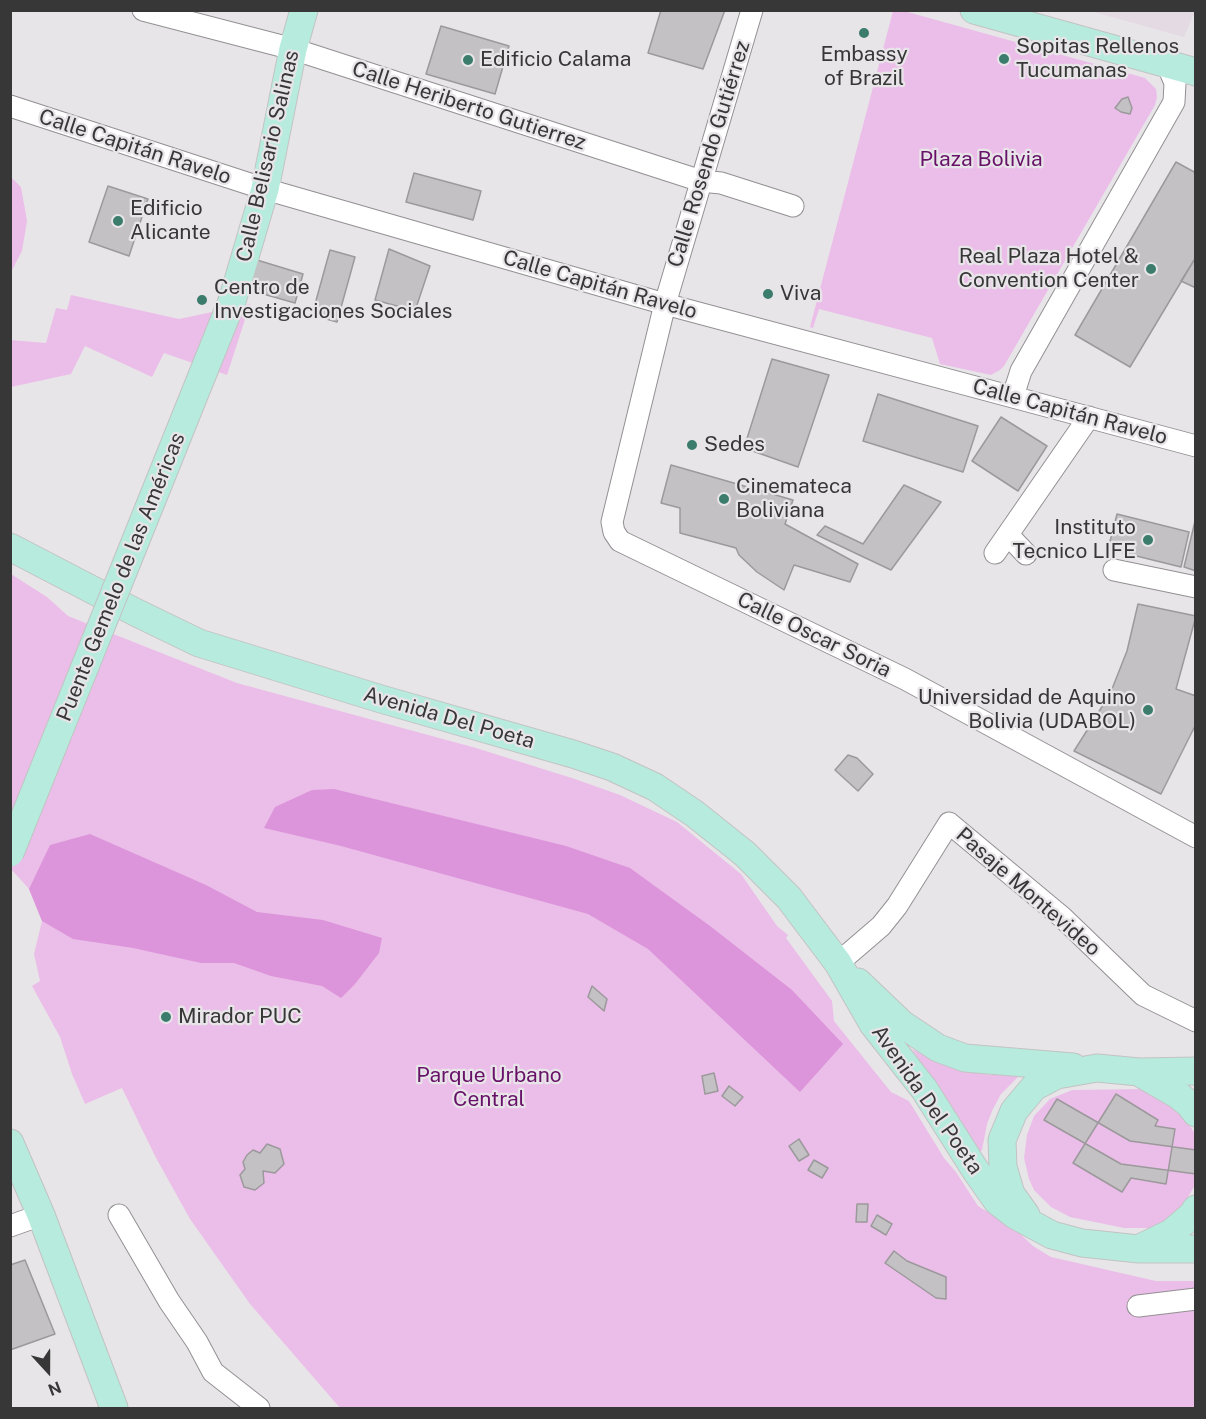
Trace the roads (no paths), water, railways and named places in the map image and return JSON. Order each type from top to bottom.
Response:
[{"type":"main road","name":"Calle Belisario Salinas","points":[[232,301],[265,189],[293,49],[304,10]]},
{"type":"main road","points":[[974,10],[1196,72]]},
{"type":"main road","name":"Puente Gemelo de las Américas","points":[[10,853],[232,301]]},
{"type":"main road","name":"Avenida Del Poeta","points":[[10,547],[199,643],[381,699],[573,754],[612,767],[654,787],[695,814],[746,854],[789,898],[838,963],[873,1024],[924,1089],[997,1201],[1015,1215],[1052,1235],[1082,1243],[1139,1249]]},
{"type":"main road","name":"Avenida Del Poeta","points":[[838,963],[902,1024],[938,1048],[965,1058],[1096,1068]]},
{"type":"main road","points":[[1032,1224],[1011,1194],[1003,1167],[1002,1140],[1014,1111],[1034,1087],[1057,1075],[1096,1068],[1139,1072],[1196,1071]]},
{"type":"main road","points":[[1139,1072],[1178,1095],[1196,1113]]},
{"type":"main road","points":[[10,1143],[41,1215],[114,1408]]},
{"type":"main road","points":[[1139,1249],[1172,1233],[1196,1209]]},
{"type":"main road","points":[[1139,1249],[1196,1249]]},
{"type":"street","name":"Calle Heriberto Gutierrez","points":[[143,10],[293,49],[701,181],[721,183],[793,206]]},
{"type":"street","name":"Calle Rosendo Gutiérrez","points":[[620,541],[614,532],[612,522],[665,304],[752,10]]},
{"type":"street","points":[[1012,396],[1021,371],[1174,102],[1175,83],[1168,66]]},
{"type":"street","name":"Calle Capitán Ravelo","points":[[10,106],[265,189],[665,304],[1196,446]]},
{"type":"street","points":[[995,553],[1089,417]]},
{"type":"street","points":[[1008,535],[1026,554]]},
{"type":"street","name":"Calle Oscar Soria","points":[[620,541],[905,679],[1196,837]]},
{"type":"street","points":[[1114,570],[1196,587]]},
{"type":"street","name":"Pasaje Montevideo","points":[[838,963],[880,926],[897,906],[949,823],[1062,917],[1143,994],[1196,1021]]},
{"type":"street","points":[[10,1226],[41,1215]]},
{"type":"street","points":[[119,1215],[213,1372],[259,1408]]},
{"type":"street","points":[[1138,1306],[1196,1299]]},
{"type":"place","name":"Embassy of Brazil","points":[[864,33]]},
{"type":"place","name":"Sopitas Rellenos Tucumanas","points":[[1004,59]]},
{"type":"place","name":"Edificio Calama","points":[[468,60]]},
{"type":"place","name":"Edificio Alicante","points":[[118,221]]},
{"type":"place","name":"Real Plaza Hotel & Convention Center","points":[[1151,269]]},
{"type":"place","name":"Viva","points":[[768,294]]},
{"type":"place","name":"Centro de Investigaciones Sociales","points":[[202,300]]},
{"type":"place","name":"Sedes","points":[[692,445]]},
{"type":"place","name":"Cinemateca Boliviana","points":[[724,499]]},
{"type":"place","name":"Instituto Tecnico LIFE","points":[[1148,540]]},
{"type":"place","name":"Universidad de Aquino Bolivia (UDABOL)","points":[[1148,710]]},
{"type":"place","name":"Mirador PUC","points":[[166,1017]]},
{"type":"park label","name":"Plaza Bolivia","points":[[981,160]]},
{"type":"park label","name":"Parque Urbano Central","points":[[489,1088]]}]
